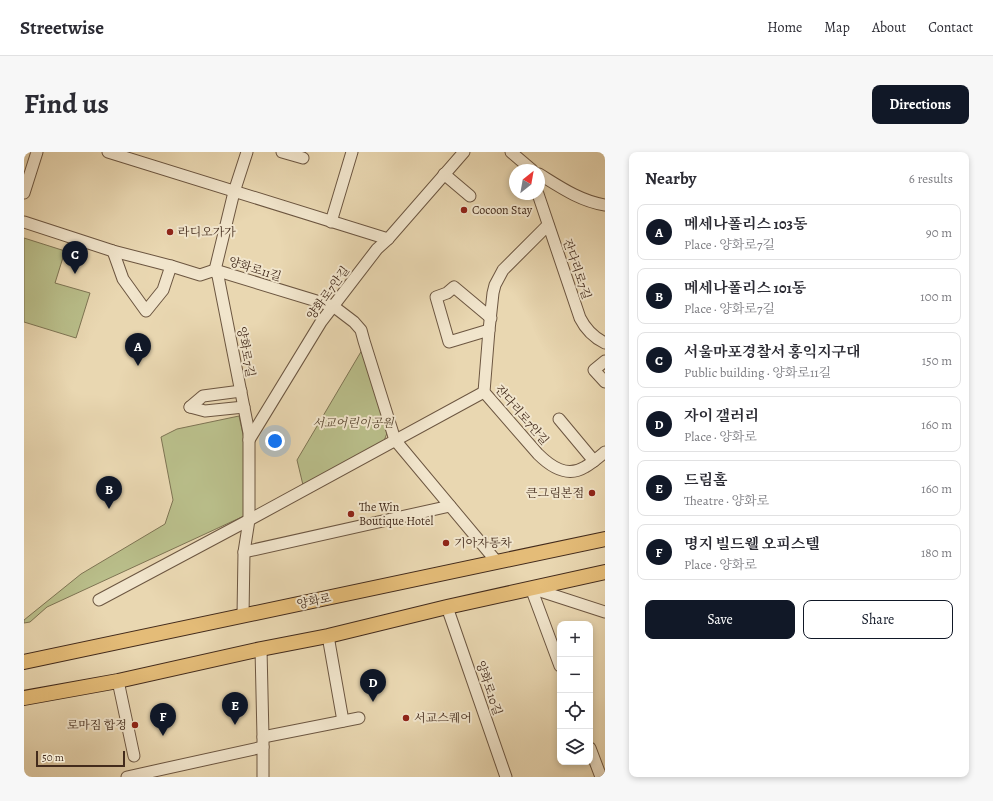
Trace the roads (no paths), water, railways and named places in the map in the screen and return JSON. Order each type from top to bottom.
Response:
[{"type":"main road","name":"양화로","points":[[24,662],[605,539]]},
{"type":"main road","points":[[24,698],[118,681],[261,649],[328,636],[447,607],[605,572]]},
{"type":"street","points":[[24,193],[37,152]]},
{"type":"street","points":[[108,152],[388,239]]},
{"type":"street","points":[[215,270],[234,192],[247,152]]},
{"type":"street","points":[[282,152],[303,158]]},
{"type":"street","points":[[331,222],[352,152]]},
{"type":"street","name":"양화로7안길","points":[[249,440],[321,322],[377,248],[388,239],[464,152]]},
{"type":"street","points":[[511,152],[525,164]]},
{"type":"street","points":[[444,174],[470,196]]},
{"type":"street","points":[[545,178],[573,195],[593,203],[605,205]]},
{"type":"street","name":"잔다리로7길","points":[[540,200],[580,318],[585,328],[593,336],[605,343]]},
{"type":"street","name":"양화로11길","points":[[24,222],[113,251],[200,275],[215,270],[333,306],[354,322],[361,330],[395,440],[497,562]]},
{"type":"street","name":"잔다리로7안길","points":[[548,225],[503,270],[495,285],[489,330],[484,392],[538,454],[554,468],[571,471],[579,470],[586,467],[605,452]]},
{"type":"street","points":[[113,251],[123,279],[146,311],[163,290],[171,266]]},
{"type":"street","name":"양화로7길","points":[[215,270],[218,276],[249,433],[249,520],[244,552],[243,616]]},
{"type":"street","points":[[489,330],[449,342],[436,297],[447,293],[454,287],[491,318]]},
{"type":"street","points":[[605,361],[594,370],[605,382]]},
{"type":"street","points":[[241,391],[203,396],[190,407],[205,411],[244,407]]},
{"type":"street","points":[[100,600],[484,392]]},
{"type":"street","name":"잔다리로7안길","points":[[559,419],[594,461]]},
{"type":"street","points":[[244,552],[450,506]]},
{"type":"street","points":[[531,588],[605,612]]},
{"type":"street","points":[[531,588],[557,658]]},
{"type":"street","name":"양화로10길","points":[[447,607],[506,777]]},
{"type":"street","points":[[328,636],[343,721]]},
{"type":"street","points":[[261,649],[263,777]]},
{"type":"street","points":[[118,681],[134,756]]},
{"type":"street","points":[[127,777],[359,718]]},
{"type":"street","points":[[593,756],[601,777]]},
{"type":"place","name":"Cocoon Stay","points":[[464,210]]},
{"type":"place","name":"라디오가가","points":[[170,232]]},
{"type":"place","name":"서울마포경찰서 홍익지구대","points":[[75,274]]},
{"type":"place","name":"메세나폴리스 103동","points":[[138,366]]},
{"type":"place","name":"큰그림본점","points":[[592,493]]},
{"type":"place","name":"메세나폴리스 101동","points":[[109,509]]},
{"type":"place","name":"The Win Boutique Hotel","points":[[351,514]]},
{"type":"place","name":"기아자동차","points":[[446,543]]},
{"type":"place","name":"자이 갤러리","points":[[373,702]]},
{"type":"place","name":"서교스퀘어","points":[[406,718]]},
{"type":"place","name":"로마짐 합정","points":[[135,725]]},
{"type":"place","name":"드림홀","points":[[235,725]]},
{"type":"place","name":"명지 빌드웰 오피스텔","points":[[163,736]]},
{"type":"park label","name":"서교어린이공원","points":[[353,423]]}]
